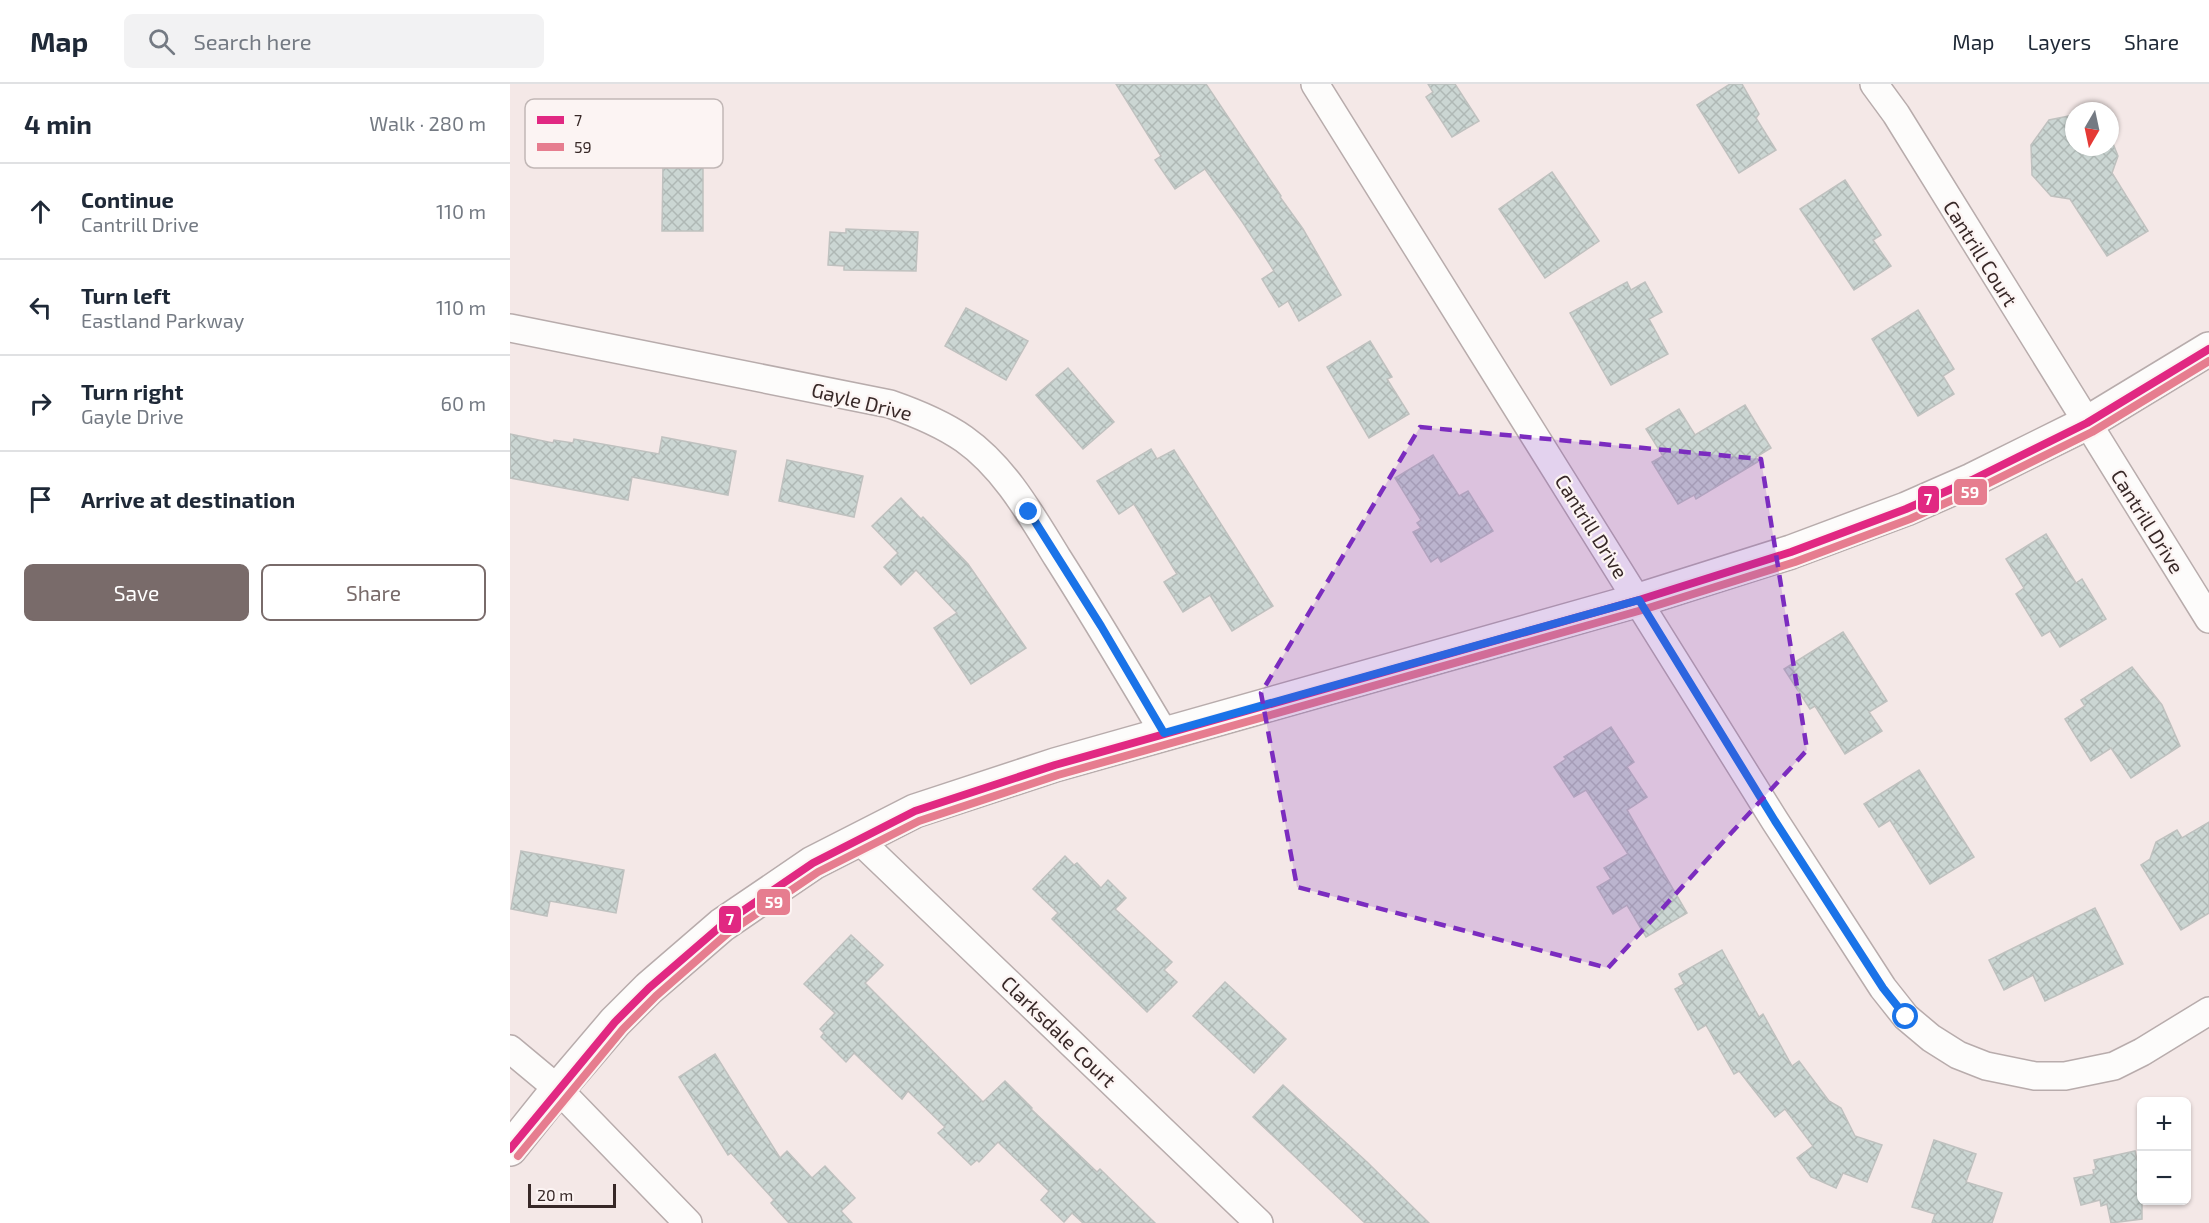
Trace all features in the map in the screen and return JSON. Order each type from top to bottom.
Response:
[{"type":"street","name":"Cantrill Drive","points":[[1315,84],[1775,821],[1883,988],[1906,1017],[1931,1038],[1958,1055],[1986,1066],[2035,1076],[2064,1076],[2114,1066],[2142,1052],[2209,1011]]},
{"type":"street","name":"Cantrill Court","points":[[1875,84],[1896,114],[2087,423]]},
{"type":"street","name":"Gayle Drive","points":[[510,328],[890,404],[927,417],[965,440],[998,470],[1029,512],[1101,626],[1164,733]]},
{"type":"street","points":[[510,1149],[615,1022],[649,988],[722,925],[813,863],[915,811],[960,795],[1164,733],[1639,600],[1791,552],[1906,509],[1972,480],[2087,423],[2209,349]]},
{"type":"street","name":"Cantrill Drive","points":[[2087,423],[2209,619]]},
{"type":"street","name":"Clarksdale Court","points":[[858,839],[1259,1223]]},
{"type":"street","points":[[510,1049],[558,1089],[688,1223]]},
{"type":"highlighted area","points":[[1420,427],[1761,459],[1807,750],[1608,968],[1297,887],[1261,693]]},
{"type":"building","points":[[1116,84],[1206,84],[1303,229],[1341,295],[1299,321],[1288,301],[1279,307],[1262,279],[1274,271],[1205,169],[1175,189],[1155,160],[1161,156]]},
{"type":"building","points":[[1428,84],[1455,84],[1479,121],[1452,137],[1426,97],[1433,92]]},
{"type":"building","points":[[1730,84],[1742,84],[1759,114],[1756,118],[1776,150],[1739,173],[1697,105]]},
{"type":"building","points":[[2065,117],[2065,156],[2118,156],[2112,173],[2148,231],[2107,256],[2070,199],[2051,196],[2032,175],[2031,145],[2049,120]]},
{"type":"building","points":[[663,168],[703,168],[703,231],[662,231]]},
{"type":"building","points":[[1552,172],[1599,241],[1545,278],[1499,209]]},
{"type":"building","points":[[1845,180],[1881,235],[1873,240],[1891,266],[1854,290],[1800,209]]},
{"type":"building","points":[[846,229],[918,232],[916,271],[844,270],[844,266],[828,265],[830,232],[846,233]]},
{"type":"building","points":[[1627,282],[1631,290],[1645,282],[1662,312],[1649,319],[1668,354],[1611,385],[1570,313]]},
{"type":"building","points":[[966,308],[1028,341],[1006,380],[945,346]]},
{"type":"building","points":[[1918,310],[1954,369],[1943,376],[1954,394],[1918,416],[1872,339]]},
{"type":"building","points":[[1370,341],[1392,377],[1387,379],[1409,414],[1369,438],[1327,367]]},
{"type":"building","points":[[1068,368],[1114,422],[1083,449],[1036,395]]},
{"type":"building","points":[[1745,405],[1771,448],[1756,457],[1759,461],[1696,499],[1694,495],[1678,504],[1652,462],[1663,456],[1646,429],[1679,409],[1695,435]]},
{"type":"building","points":[[510,434],[553,443],[554,440],[573,443],[574,439],[659,454],[662,437],[736,451],[728,495],[632,477],[628,500],[510,478]]},
{"type":"building","points":[[1151,449],[1157,459],[1174,450],[1273,606],[1232,631],[1210,595],[1183,612],[1164,582],[1177,574],[1134,504],[1119,514],[1097,481]]},
{"type":"building","points":[[1433,455],[1459,496],[1468,491],[1493,531],[1441,562],[1438,557],[1431,562],[1413,532],[1421,528],[1417,523],[1421,520],[1395,478]]},
{"type":"building","points":[[787,460],[863,476],[854,517],[779,501]]},
{"type":"building","points":[[901,498],[921,519],[923,517],[968,564],[1026,648],[971,684],[934,628],[957,613],[916,570],[901,585],[884,567],[898,553],[872,526]]},
{"type":"building","points":[[2046,534],[2076,583],[2082,579],[2106,619],[2060,647],[2050,631],[2042,636],[2016,594],[2024,588],[2006,559]]},
{"type":"building","points":[[1843,632],[1887,701],[1869,712],[1882,731],[1845,754],[1815,706],[1810,709],[1784,669]]},
{"type":"building","points":[[2132,667],[2162,705],[2180,746],[2131,778],[2111,748],[2091,761],[2065,719],[2085,706],[2081,700]]},
{"type":"building","points":[[1611,727],[1634,762],[1627,767],[1647,797],[1627,810],[1687,913],[1646,937],[1627,905],[1613,914],[1597,887],[1611,879],[1604,868],[1628,854],[1586,790],[1574,797],[1554,767],[1566,759],[1564,757]]},
{"type":"building","points":[[1919,770],[1974,857],[1930,884],[1890,820],[1879,827],[1864,804]]},
{"type":"building","points":[[2209,822],[2209,913],[2181,930],[2141,865],[2150,859],[2156,842],[2177,830],[2182,838]]},
{"type":"building","points":[[521,851],[624,870],[616,913],[550,901],[547,916],[511,909]]},
{"type":"building","points":[[1065,856],[1074,865],[1077,863],[1101,888],[1108,880],[1126,898],[1115,909],[1172,962],[1164,970],[1177,982],[1147,1012],[1052,919],[1058,913],[1033,889]]},
{"type":"building","points":[[2095,908],[2123,964],[2045,1001],[2033,975],[2004,990],[1989,960]]},
{"type":"building","points":[[851,935],[883,965],[865,983],[983,1102],[1005,1081],[1097,1172],[1100,1169],[1155,1223],[1083,1223],[1072,1213],[1064,1222],[1041,1200],[1049,1191],[998,1142],[979,1162],[977,1160],[971,1165],[938,1133],[945,1127],[908,1091],[902,1099],[854,1053],[846,1062],[821,1037],[824,1033],[820,1029],[835,1013],[804,984]]},
{"type":"building","points":[[1722,950],[1759,1017],[1763,1014],[1792,1066],[1799,1061],[1829,1101],[1841,1108],[1855,1136],[1882,1145],[1867,1182],[1843,1173],[1836,1188],[1811,1177],[1797,1158],[1813,1146],[1785,1109],[1775,1117],[1739,1071],[1734,1074],[1706,1025],[1698,1030],[1675,989],[1684,984],[1679,974]]},
{"type":"building","points":[[1225,982],[1286,1039],[1254,1073],[1193,1016]]},
{"type":"building","points":[[715,1054],[780,1158],[787,1151],[812,1178],[825,1166],[855,1198],[841,1211],[852,1223],[789,1223],[771,1203],[774,1200],[731,1153],[728,1155],[679,1077]]},
{"type":"building","points":[[1283,1085],[1429,1223],[1365,1223],[1253,1117]]},
{"type":"building","points":[[1934,1140],[1976,1154],[1966,1182],[2002,1193],[1992,1223],[1932,1223],[1935,1214],[1912,1207]]},
{"type":"building","points":[[2135,1151],[2137,1205],[2142,1205],[2142,1219],[2111,1223],[2107,1204],[2101,1206],[2100,1200],[2081,1205],[2074,1178],[2094,1174],[2093,1170],[2096,1169],[2094,1160]]},
{"type":"transit line","name":"7","points":[[510,1149],[615,1022],[649,988],[722,925],[813,863],[915,811],[1055,765],[1639,600],[1791,552],[1906,509],[1972,480],[2087,423],[2209,349]]},
{"type":"transit line","name":"59","points":[[518,1156],[623,1029],[656,996],[728,933],[818,872],[919,821],[1058,775],[1642,610],[1795,562],[1910,519],[1977,489],[2092,432],[2209,361]]},
{"type":"route","points":[[1029,512],[1101,626],[1164,733],[1639,600],[1775,821],[1883,988],[1906,1017]]}]
